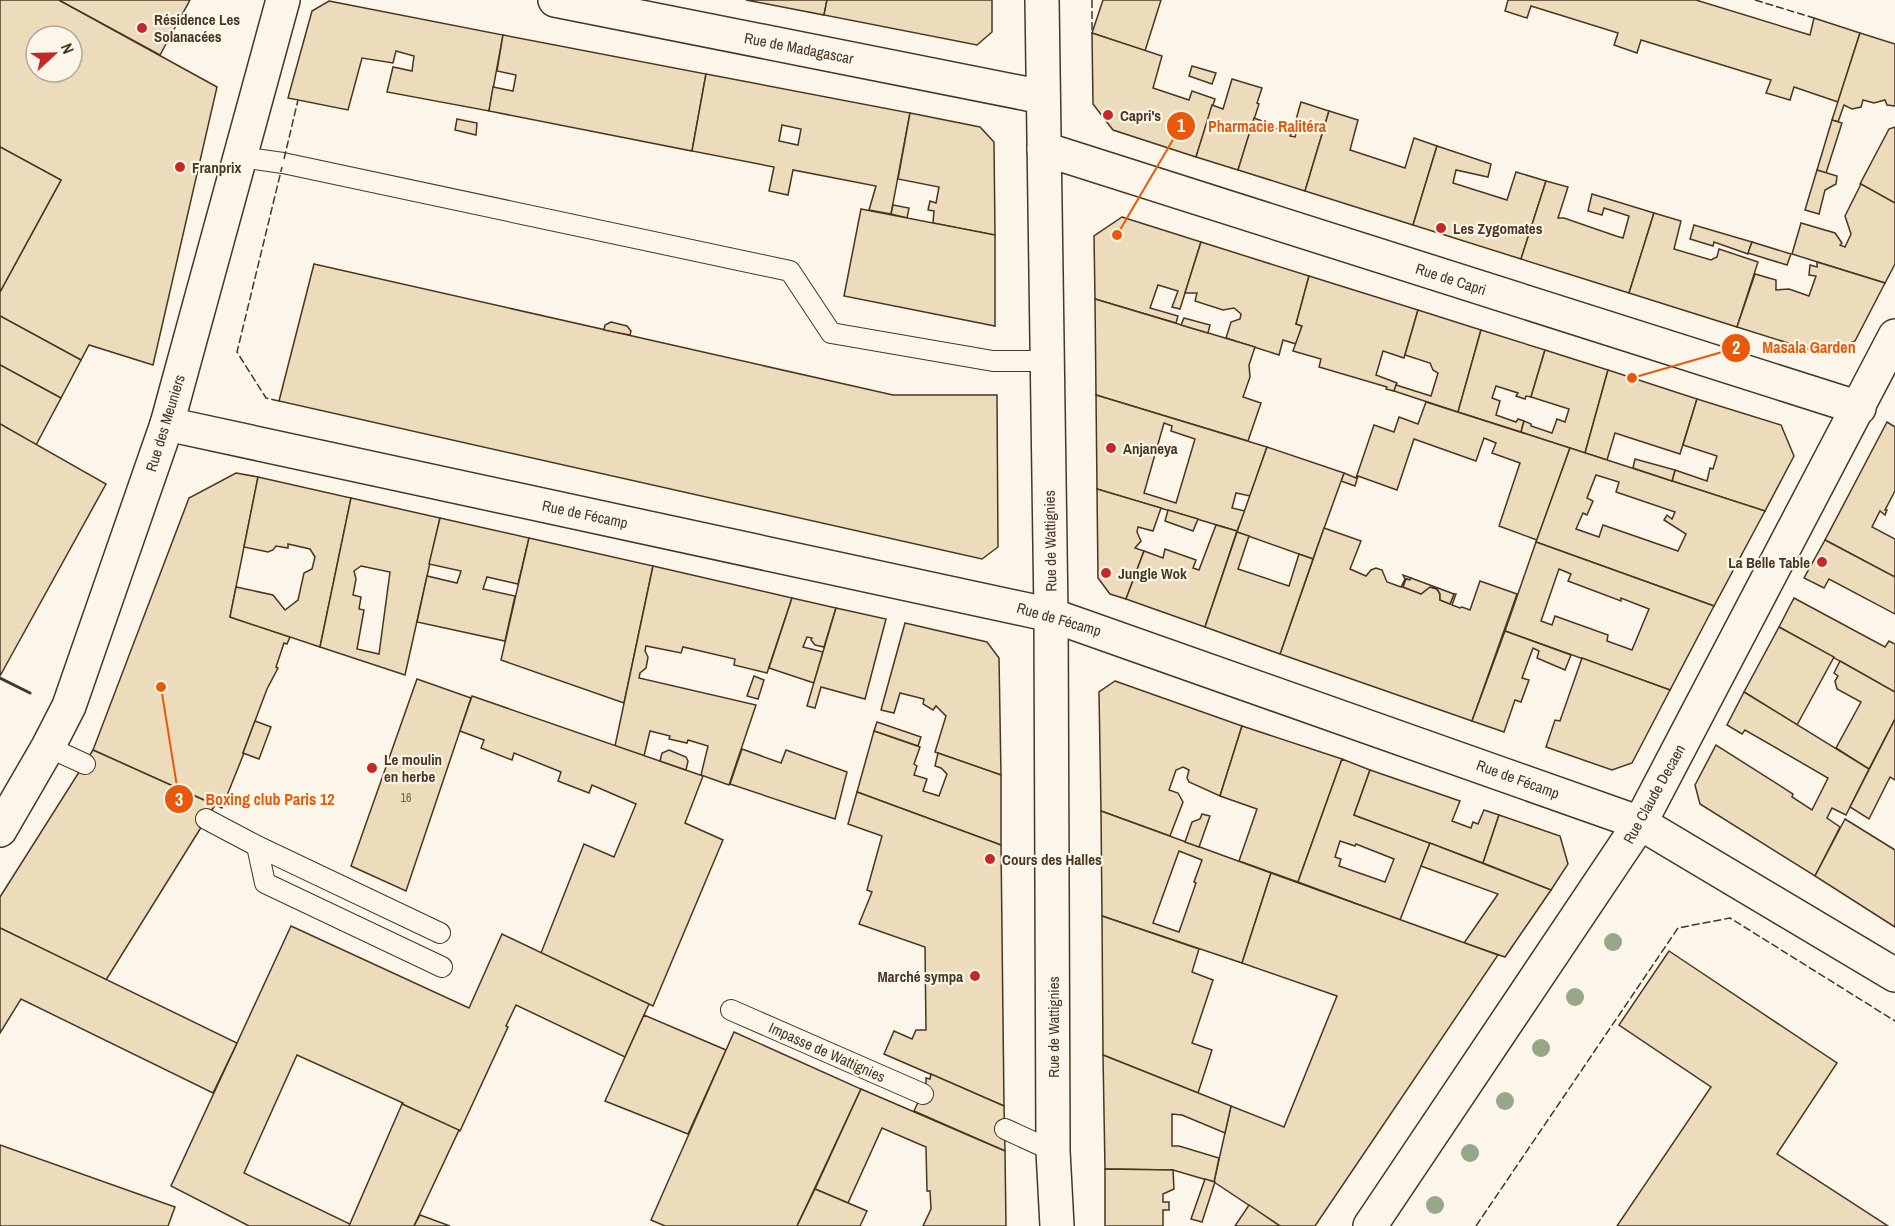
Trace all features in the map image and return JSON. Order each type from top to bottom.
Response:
[{"type":"street","name":"Rue des Meuniers","points":[[0,830],[69,706],[167,424],[283,0]]},
{"type":"street","name":"Rue de Madagascar","points":[[555,0],[1043,97]]},
{"type":"street","name":"Rue de Wattignies","points":[[1042,0],[1051,615],[1053,1151],[1057,1226]]},
{"type":"street","name":"Rue de Capri","points":[[1044,149],[1859,408]]},
{"type":"street","name":"Rue Claude Decaen","points":[[1370,1226],[1640,823],[1895,336]]},
{"type":"street","name":"Rue de Fécamp","points":[[167,424],[1051,615],[1640,823],[1895,975]]},
{"type":"lane","points":[[240,157],[283,163],[790,271],[831,333],[993,361],[1047,362]]},
{"type":"lane","points":[[48,747],[85,764]]},
{"type":"lane","points":[[206,819],[257,846],[440,933]]},
{"type":"lane","points":[[257,846],[264,883],[442,967]]},
{"type":"lane","name":"Impasse de Wattignies","points":[[731,1010],[922,1094]]},
{"type":"lane","points":[[1005,1129],[1053,1151]]},
{"type":"building","points":[[0,0],[59,0],[217,87],[153,365],[89,345],[81,360],[0,316],[0,292],[61,180],[0,147]]},
{"type":"building","name":"Résidence Les Solanacées","points":[[59,0],[190,0],[160,55]]},
{"type":"building","points":[[746,0],[827,0],[824,15]]},
{"type":"building","points":[[827,0],[992,0],[992,32],[977,45],[824,15]]},
{"type":"building","points":[[1103,0],[1161,0],[1145,51],[1092,33]]},
{"type":"building","points":[[1508,0],[1696,0],[1810,35],[1814,18],[1860,33],[1838,102],[1794,87],[1790,100],[1766,93],[1771,80],[1641,40],[1637,53],[1614,45],[1618,33],[1531,6],[1527,18],[1505,11]]},
{"type":"building","points":[[329,1],[503,35],[489,111],[387,92],[393,67],[412,71],[414,56],[396,51],[393,63],[362,58],[348,110],[288,98],[312,11]]},
{"type":"building","points":[[1092,33],[1162,56],[1153,88],[1189,100],[1192,91],[1215,99],[1196,157],[1113,130],[1093,104]]},
{"type":"building","points":[[1860,33],[1895,44],[1895,106],[1887,105],[1885,100],[1874,103],[1863,100],[1861,107],[1852,109],[1844,105],[1838,122],[1832,120]]},
{"type":"building","points":[[503,35],[706,74],[692,151],[489,111],[493,87],[513,91],[516,75],[497,71]]},
{"type":"building","points":[[1192,66],[1216,73],[1212,84],[1189,76]]},
{"type":"building","points":[[706,74],[910,113],[891,214],[869,210],[876,186],[793,170],[788,195],[769,191],[774,167],[692,151]],"holes":[[[782,125],[801,129],[798,145],[779,141]]]},
{"type":"building","points":[[1232,79],[1262,88],[1238,170],[1196,157],[1212,105],[1223,109]]},
{"type":"building","points":[[1301,102],[1329,111],[1305,191],[1238,170],[1254,118],[1265,122],[1264,125],[1285,131],[1295,137],[1299,124],[1295,123]]},
{"type":"building","points":[[1329,111],[1358,120],[1350,150],[1405,168],[1414,138],[1437,146],[1413,225],[1305,191]]},
{"type":"building","points":[[910,113],[980,127],[994,142],[995,235],[933,223],[934,211],[928,210],[930,201],[936,203],[939,187],[898,179]]},
{"type":"building","points":[[457,119],[477,123],[476,135],[455,130]]},
{"type":"building","points":[[1832,120],[1842,123],[1826,173],[1817,170]]},
{"type":"building","points":[[1895,127],[1895,203],[1860,184],[1889,129]]},
{"type":"building","points":[[1437,146],[1491,164],[1488,177],[1456,170],[1453,183],[1507,200],[1516,172],[1546,181],[1521,259],[1413,225]]},
{"type":"building","points":[[0,147],[61,180],[0,292]]},
{"type":"building","points":[[1817,170],[1837,176],[1836,184],[1825,190],[1819,214],[1805,210]]},
{"type":"building","points":[[1546,181],[1568,187],[1558,218],[1616,236],[1623,238],[1629,216],[1604,208],[1602,215],[1588,211],[1592,194],[1654,213],[1629,293],[1521,259]]},
{"type":"building","points":[[1861,184],[1895,203],[1895,264],[1885,283],[1792,254],[1801,223],[1835,233],[1842,243],[1840,245],[1845,247],[1851,234],[1845,216]]},
{"type":"building","points":[[893,205],[909,208],[907,218],[891,214]]},
{"type":"building","points":[[861,209],[995,235],[995,326],[844,296]]},
{"type":"building","points":[[1654,213],[1681,221],[1674,249],[1711,260],[1717,257],[1719,249],[1758,262],[1737,327],[1629,293]]},
{"type":"building","points":[[1122,217],[1201,242],[1180,309],[1172,307],[1178,291],[1158,285],[1150,308],[1178,316],[1176,323],[1095,299],[1094,236]]},
{"type":"building","points":[[1694,225],[1752,242],[1748,254],[1714,242],[1713,246],[1690,239]]},
{"type":"building","points":[[1201,242],[1309,276],[1296,324],[1302,326],[1296,344],[1283,340],[1279,355],[1226,338],[1231,322],[1240,319],[1241,314],[1234,308],[1223,310],[1195,301],[1197,293],[1185,293]]},
{"type":"building","points":[[1752,242],[1791,254],[1787,265],[1748,253]]},
{"type":"building","points":[[1817,262],[1885,283],[1855,341],[1823,354],[1737,327],[1755,274],[1776,280],[1776,290],[1789,289],[1809,296],[1816,276],[1809,275],[1810,265],[1817,267]]},
{"type":"building","points":[[314,264],[893,395],[997,395],[998,547],[982,559],[279,401]]},
{"type":"building","points":[[1309,276],[1418,310],[1404,358],[1383,351],[1376,375],[1397,383],[1394,391],[1319,367],[1321,359],[1293,351],[1302,326],[1296,324]]},
{"type":"building","points":[[1095,299],[1255,347],[1249,365],[1250,377],[1243,397],[1261,403],[1248,441],[1096,395]]},
{"type":"building","points":[[1418,310],[1481,330],[1458,412],[1394,391],[1396,385],[1431,396],[1438,373],[1433,370],[1430,363],[1405,355]]},
{"type":"building","points":[[0,316],[81,360],[61,398],[0,365]]},
{"type":"building","points":[[1184,318],[1210,325],[1208,333],[1181,325]]},
{"type":"building","points":[[611,322],[627,326],[631,331],[630,335],[604,330],[605,325]]},
{"type":"building","points":[[1481,330],[1545,350],[1531,397],[1526,396],[1525,399],[1516,396],[1518,393],[1496,386],[1492,398],[1500,401],[1496,415],[1516,422],[1518,419],[1524,421],[1521,432],[1458,412]]},
{"type":"building","points":[[1545,350],[1608,370],[1585,453],[1521,432],[1524,421],[1531,426],[1552,433],[1557,419],[1565,422],[1569,409],[1531,397]]},
{"type":"building","points":[[0,365],[61,398],[36,445],[0,424]]},
{"type":"building","points":[[1608,370],[1697,399],[1680,454],[1615,433],[1607,460],[1585,453]]},
{"type":"building","points":[[1096,395],[1267,447],[1250,496],[1236,493],[1232,508],[1245,511],[1237,531],[1097,489]],"holes":[[[1164,423],[1172,426],[1171,431],[1195,439],[1176,503],[1144,493]]]},
{"type":"building","points":[[1697,399],[1781,425],[1794,456],[1765,511],[1672,481],[1675,470],[1707,481],[1710,468],[1713,469],[1717,456],[1683,445]]},
{"type":"building","points":[[1426,402],[1570,448],[1537,540],[1499,526],[1520,463],[1492,453],[1496,443],[1484,438],[1476,461],[1414,439],[1397,490],[1358,476],[1355,486],[1341,481],[1344,473],[1356,478],[1374,425],[1394,432],[1399,417],[1418,424]]},
{"type":"building","points":[[1887,422],[1895,427],[1895,491],[1885,510],[1887,510],[1885,515],[1880,511],[1872,527],[1895,539],[1895,577],[1825,540]]},
{"type":"building","points":[[0,424],[106,484],[0,676]]},
{"type":"building","points":[[1267,447],[1344,473],[1313,559],[1237,532]]},
{"type":"building","points":[[1570,448],[1765,511],[1714,606],[1536,542]],"holes":[[[1596,475],[1619,482],[1616,492],[1675,512],[1672,519],[1667,515],[1664,520],[1686,534],[1678,551],[1603,525],[1599,537],[1576,529],[1583,513],[1587,515],[1593,501],[1587,498]]]},
{"type":"building","points":[[1635,459],[1675,470],[1672,481],[1633,468]]},
{"type":"building","points":[[236,473],[258,477],[230,617],[290,637],[287,644],[284,643],[276,667],[278,668],[267,689],[222,808],[93,750],[189,498]]},
{"type":"building","points":[[258,477],[351,498],[320,647],[230,617],[236,587],[273,595],[285,610],[298,600],[304,573],[312,569],[315,557],[310,549],[288,544],[288,548],[276,546],[268,552],[244,547]]},
{"type":"building","points":[[1097,489],[1161,508],[1153,531],[1138,527],[1137,532],[1141,541],[1135,548],[1144,551],[1126,599],[1110,594],[1098,578]]},
{"type":"building","points":[[351,498],[440,518],[405,675],[320,647]],"holes":[[[361,566],[390,572],[379,654],[357,649],[364,610],[359,609],[361,597],[353,595],[356,579],[354,571]]]},
{"type":"building","points":[[1168,510],[1198,519],[1193,531],[1165,521]]},
{"type":"building","points":[[440,518],[529,538],[518,584],[487,577],[483,589],[515,596],[505,641],[417,622],[427,576],[457,583],[461,571],[429,564]]},
{"type":"building","points":[[1216,525],[1237,531],[1205,627],[1126,599],[1144,551],[1163,558],[1165,549],[1196,560],[1193,568],[1199,570]]},
{"type":"building","points":[[1324,528],[1361,541],[1350,569],[1366,576],[1376,568],[1382,570],[1387,582],[1401,587],[1405,579],[1403,575],[1411,578],[1406,579],[1403,587],[1421,594],[1430,587],[1437,589],[1440,600],[1450,604],[1456,594],[1452,605],[1470,610],[1480,581],[1517,594],[1472,721],[1280,654]]},
{"type":"building","points":[[1237,532],[1249,536],[1238,569],[1289,586],[1299,554],[1313,559],[1280,654],[1205,627]]},
{"type":"building","points":[[529,538],[653,566],[624,703],[501,660]]},
{"type":"building","points":[[1825,540],[1895,577],[1895,614],[1829,579],[1824,588],[1804,578]]},
{"type":"building","points":[[1536,542],[1714,606],[1670,690],[1505,631]],"holes":[[[1559,569],[1571,574],[1568,581],[1649,609],[1632,650],[1607,641],[1608,635],[1555,616],[1552,625],[1541,621]]]},
{"type":"building","points":[[653,566],[792,598],[767,673],[734,665],[735,659],[683,647],[681,653],[646,646],[645,651],[648,657],[646,668],[640,673],[639,678],[756,705],[729,785],[701,775],[708,746],[688,740],[687,743],[669,739],[670,736],[650,731],[644,756],[615,746]]},
{"type":"building","points":[[1411,578],[1454,594],[1450,604],[1440,600],[1437,589],[1430,587],[1421,594],[1403,587],[1406,579]]},
{"type":"building","points":[[792,598],[836,608],[824,647],[815,645],[812,638],[807,637],[803,647],[823,652],[814,683],[769,668]]},
{"type":"building","points":[[1794,598],[1885,647],[1889,641],[1895,644],[1895,692],[1779,627]]},
{"type":"building","points":[[836,608],[886,619],[865,699],[821,687],[815,708],[807,706]]},
{"type":"building","points":[[905,623],[987,642],[999,658],[1001,775],[935,752],[946,716],[936,706],[933,710],[923,704],[924,699],[900,693],[894,713],[881,710]]},
{"type":"building","points":[[1779,627],[1834,657],[1797,725],[1744,692]]},
{"type":"building","points":[[1505,631],[1571,655],[1565,670],[1537,658],[1539,651],[1533,648],[1522,678],[1529,680],[1521,702],[1515,700],[1504,732],[1472,721]]},
{"type":"building","points":[[1582,658],[1670,690],[1632,763],[1612,770],[1546,747],[1555,720],[1560,721]]},
{"type":"building","points":[[1840,661],[1895,692],[1895,719],[1869,769],[1836,748],[1861,702],[1837,689],[1835,681],[1838,676],[1834,673]]},
{"type":"building","points":[[754,676],[764,680],[758,699],[747,696]]},
{"type":"building","points":[[417,679],[471,698],[406,891],[351,866]]},
{"type":"building","points":[[1115,681],[1242,726],[1220,796],[1189,782],[1187,778],[1189,770],[1183,767],[1176,770],[1169,790],[1178,793],[1183,802],[1170,836],[1101,811],[1099,692]]},
{"type":"building","points":[[1744,692],[1869,769],[1846,815],[1832,808],[1827,818],[1840,827],[1815,876],[1700,804],[1695,785],[1716,745],[1793,794],[1792,797],[1812,810],[1828,778],[1745,730],[1742,734],[1727,725]]},
{"type":"building","points":[[472,696],[703,776],[685,823],[723,840],[653,1006],[541,953],[584,844],[614,857],[636,804],[592,785],[589,793],[558,781],[561,772],[514,753],[512,760],[481,748],[484,740],[460,731]]},
{"type":"building","points":[[1895,719],[1895,780],[1890,777],[1869,819],[1850,807]]},
{"type":"building","points":[[255,721],[271,727],[259,759],[243,753]]},
{"type":"building","points":[[877,722],[921,737],[918,746],[874,731]]},
{"type":"building","points":[[1242,726],[1342,759],[1298,882],[1239,861],[1257,809],[1220,796]]},
{"type":"building","points":[[874,731],[920,747],[914,764],[917,766],[914,775],[927,779],[923,791],[939,796],[947,774],[935,766],[938,753],[1001,775],[1001,845],[857,792]]},
{"type":"building","points":[[742,749],[781,763],[786,750],[847,772],[835,819],[730,784]]},
{"type":"building","points":[[93,750],[215,805],[106,980],[0,928],[0,897]]},
{"type":"building","points":[[669,750],[686,757],[688,761],[686,770],[660,761],[662,753]]},
{"type":"building","points":[[1342,759],[1370,770],[1354,815],[1430,843],[1400,920],[1298,882]],"holes":[[[1340,841],[1355,846],[1356,844],[1394,859],[1385,882],[1339,866],[1341,859],[1335,857]]]},
{"type":"building","points":[[1370,770],[1460,801],[1452,821],[1471,828],[1473,822],[1478,824],[1484,810],[1499,815],[1483,863],[1354,815]]},
{"type":"building","points":[[857,792],[1001,845],[1004,1106],[884,1054],[894,1031],[912,1039],[916,1030],[926,1030],[925,947],[859,924],[872,892],[867,890],[882,836],[848,824]]},
{"type":"building","points":[[1101,811],[1271,873],[1242,963],[1102,916]],"holes":[[[1179,851],[1202,860],[1179,932],[1153,923]]]},
{"type":"building","points":[[1202,814],[1210,816],[1199,847],[1185,842],[1192,822],[1200,819]]},
{"type":"building","points":[[1499,815],[1560,836],[1568,864],[1551,890],[1483,863]]},
{"type":"building","points":[[1845,819],[1895,850],[1895,927],[1815,876]]},
{"type":"building","points":[[1430,843],[1551,890],[1505,957],[1464,943],[1498,894],[1421,866]]},
{"type":"building","points":[[1271,873],[1498,955],[1315,1226],[1280,1226],[1214,1182],[1231,1106],[1284,1127],[1337,996],[1242,963]]},
{"type":"building","points":[[1102,916],[1199,949],[1192,972],[1213,980],[1192,1043],[1212,1050],[1198,1093],[1103,1055]]},
{"type":"building","points":[[291,926],[469,1008],[502,934],[649,1004],[625,1057],[516,1005],[460,1131],[297,1055],[244,1173],[350,1224],[349,1226],[249,1226],[171,1186]]},
{"type":"building","points":[[0,928],[237,1043],[213,1093],[21,999],[0,1033]]},
{"type":"building","points":[[1669,951],[1837,1063],[1777,1154],[1888,1226],[1617,1226],[1711,1087],[1619,1025]]},
{"type":"building","points":[[644,1015],[726,1050],[688,1134],[605,1101]]},
{"type":"building","points":[[734,1032],[861,1089],[797,1226],[665,1226],[651,1220]]},
{"type":"building","points":[[1103,1055],[1231,1106],[1225,1133],[1182,1115],[1172,1114],[1172,1146],[1219,1158],[1214,1182],[1173,1170],[1105,1169]]},
{"type":"building","points":[[931,1074],[1004,1106],[1005,1151],[914,1111],[926,1085],[926,1078],[930,1079]]},
{"type":"building","points":[[861,1089],[1005,1151],[1006,1226],[923,1226],[931,1209],[930,1191],[927,1191],[926,1147],[882,1128],[848,1203],[815,1189]]},
{"type":"building","points":[[402,1104],[459,1130],[414,1226],[349,1226]]},
{"type":"building","points":[[0,1145],[175,1207],[168,1226],[0,1226]]},
{"type":"building","points":[[1105,1169],[1173,1170],[1174,1189],[1163,1194],[1163,1202],[1169,1202],[1169,1210],[1163,1210],[1163,1226],[1105,1226]]},
{"type":"building","points":[[1205,1179],[1215,1182],[1202,1222],[1191,1219]]},
{"type":"building","points":[[815,1189],[867,1211],[860,1226],[797,1226]]},
{"type":"building","points":[[1249,1205],[1280,1226],[1235,1226]]},
{"type":"building","points":[[420,1215],[450,1226],[414,1226]]},
{"type":"fence","points":[[1092,0],[1092,32]]},
{"type":"fence","points":[[1755,0],[1814,18]]},
{"type":"fence","points":[[284,159],[298,100]]},
{"type":"fence","points":[[279,401],[266,398],[237,352],[282,167]]},
{"type":"fence","points":[[1476,1226],[1678,928],[1730,918],[1895,1021]]},
{"type":"wall","points":[[0,678],[30,693]]},
{"type":"place","name":"Résidence Les Solanacées","points":[[142,28]]},
{"type":"place","name":"Capri's","points":[[1108,115]]},
{"type":"place","name":"Franprix","points":[[180,167]]},
{"type":"place","name":"Les Zygomates","points":[[1441,228]]},
{"type":"place","name":"Pharmacie Ralitéra","points":[[1117,235]]},
{"type":"place","name":"Masala Garden","points":[[1632,378]]},
{"type":"place","name":"Anjaneya","points":[[1111,448]]},
{"type":"place","name":"La Belle Table","points":[[1822,562]]},
{"type":"place","name":"Jungle Wok","points":[[1106,573]]},
{"type":"place","name":"Boxing club Paris 12","points":[[161,687]]},
{"type":"place","name":"Le moulin en herbe","points":[[372,768]]},
{"type":"place","name":"Cours des Halles","points":[[990,859]]},
{"type":"place","name":"Marché sympa","points":[[975,976]]}]
